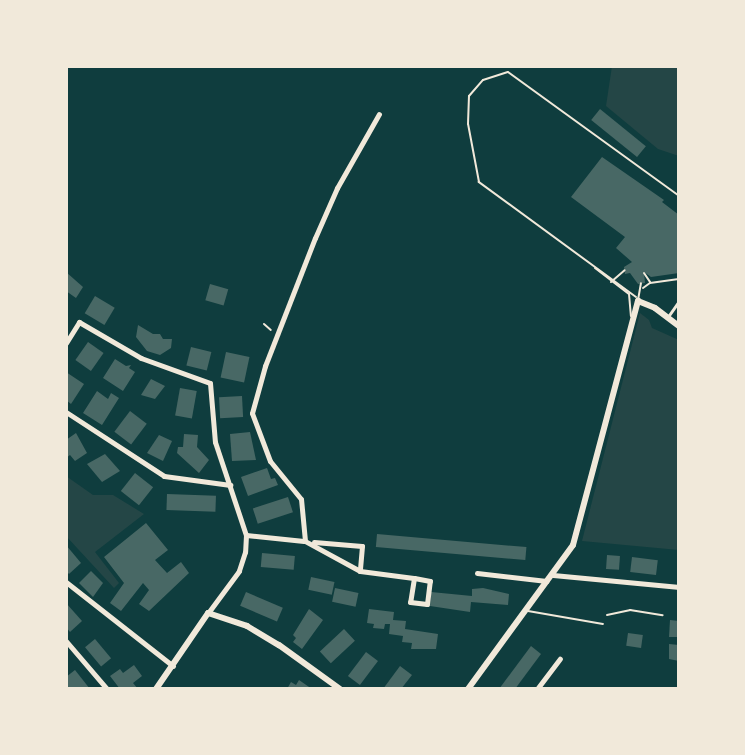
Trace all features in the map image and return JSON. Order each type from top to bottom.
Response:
[{"type":"street","points":[[305,541],[301,499],[270,461],[252,413],[254,398],[337,188],[379,114]]},
{"type":"street","points":[[468,689],[573,545],[638,301],[655,308],[679,326]]},
{"type":"street","points":[[667,318],[679,301]]},
{"type":"street","points":[[66,343],[79,322],[141,358],[210,383],[215,442],[246,535],[245,552],[239,571],[156,689]]},
{"type":"street","points":[[66,412],[164,476],[230,485]]},
{"type":"street","points":[[246,535],[362,546],[360,571]]},
{"type":"street","points":[[305,541],[360,571],[414,578],[430,581],[427,604],[410,602],[414,578]]},
{"type":"street","points":[[477,573],[679,587]]},
{"type":"street","points":[[66,582],[173,666]]},
{"type":"street","points":[[208,613],[247,626],[340,689]]},
{"type":"street","points":[[66,641],[107,689]]},
{"type":"street","points":[[537,689],[560,659]]},
{"type":"lane","points":[[632,321],[631,298],[612,280],[479,182],[467,107],[469,96],[483,80],[508,72],[679,196]]},
{"type":"lane","points":[[674,193],[679,189]]},
{"type":"lane","points":[[612,280],[625,270]]},
{"type":"lane","points":[[612,280],[631,290],[638,301]]},
{"type":"lane","points":[[638,301],[641,283]]},
{"type":"lane","points":[[526,610],[603,624]]},
{"type":"path","points":[[644,273],[650,283]]},
{"type":"path","points":[[640,289],[650,283],[679,279]]},
{"type":"path","points":[[264,324],[278,336]]},
{"type":"path","points":[[607,615],[630,610],[663,615]]},
{"type":"shaded area","points":[[612,66],[679,66],[679,156],[658,149],[606,106]]},
{"type":"shaded area","points":[[640,313],[649,320],[652,328],[679,340],[679,550],[582,541]]},
{"type":"shaded area","points":[[66,476],[93,495],[113,495],[144,514],[95,552],[119,583],[114,588],[66,536]]},
{"type":"building","points":[[600,109],[646,146],[637,157],[591,120]]},
{"type":"building","points":[[602,157],[664,200],[662,202],[679,215],[679,273],[651,277],[644,272],[645,283],[638,284],[630,273],[625,274],[624,267],[632,262],[616,248],[625,237],[571,197]]},
{"type":"building","points":[[66,272],[83,287],[76,298],[66,291]]},
{"type":"building","points":[[210,284],[228,289],[224,306],[205,300]]},
{"type":"building","points":[[95,296],[115,308],[104,325],[85,313]]},
{"type":"building","points":[[138,325],[153,334],[160,334],[163,339],[172,339],[171,348],[160,355],[147,351],[136,337]]},
{"type":"building","points":[[88,342],[104,353],[91,371],[75,360]]},
{"type":"building","points":[[191,347],[211,352],[207,371],[186,365]]},
{"type":"building","points":[[226,352],[249,357],[244,382],[221,377]]},
{"type":"building","points":[[115,359],[126,366],[131,365],[129,368],[135,372],[123,391],[103,378]]},
{"type":"building","points":[[66,372],[84,384],[71,404],[66,400]]},
{"type":"building","points":[[151,379],[165,386],[155,399],[141,395]]},
{"type":"building","points":[[180,388],[197,391],[192,419],[175,416]]},
{"type":"building","points":[[97,391],[108,399],[111,393],[119,398],[102,425],[83,413]]},
{"type":"building","points":[[242,396],[243,417],[220,418],[219,397]]},
{"type":"building","points":[[130,411],[147,424],[131,444],[114,432]]},
{"type":"building","points":[[250,432],[256,460],[232,461],[230,434]]},
{"type":"building","points":[[76,433],[87,453],[75,461],[70,455],[66,458],[66,440]]},
{"type":"building","points":[[184,434],[198,435],[197,447],[209,460],[199,473],[177,453],[178,447],[183,447]]},
{"type":"building","points":[[159,435],[172,441],[163,461],[147,453]]},
{"type":"building","points":[[105,454],[120,471],[102,482],[87,464]]},
{"type":"building","points":[[267,468],[271,479],[275,478],[278,485],[248,496],[241,477]]},
{"type":"building","points":[[135,473],[153,487],[139,505],[121,491]]},
{"type":"building","points":[[167,494],[216,496],[215,512],[166,510]]},
{"type":"building","points":[[288,497],[293,512],[258,524],[253,508]]},
{"type":"building","points":[[146,523],[168,550],[155,560],[167,573],[181,562],[189,573],[149,611],[139,604],[149,590],[143,583],[121,611],[110,603],[124,583],[104,557]]},
{"type":"building","points":[[377,534],[526,547],[525,560],[376,547]]},
{"type":"building","points":[[66,545],[81,563],[69,574],[66,571]]},
{"type":"building","points":[[262,553],[295,556],[294,570],[261,567]]},
{"type":"building","points":[[607,555],[620,556],[619,570],[606,569]]},
{"type":"building","points":[[632,557],[658,560],[656,575],[630,572]]},
{"type":"building","points":[[91,571],[103,583],[93,597],[79,583]]},
{"type":"building","points":[[311,577],[334,582],[332,595],[308,590]]},
{"type":"building","points":[[335,588],[358,593],[356,607],[332,602]]},
{"type":"building","points":[[483,588],[509,594],[508,605],[471,602],[470,612],[430,606],[431,592],[472,596],[472,589]]},
{"type":"building","points":[[246,592],[283,608],[277,621],[240,606]]},
{"type":"building","points":[[66,603],[82,621],[70,632],[66,627]]},
{"type":"building","points":[[309,609],[323,620],[302,649],[293,642],[296,638],[293,635]]},
{"type":"building","points":[[369,609],[394,612],[393,620],[406,621],[405,629],[438,634],[436,649],[411,649],[412,643],[402,642],[403,636],[389,634],[390,624],[385,624],[384,629],[373,628],[374,624],[367,623]]},
{"type":"building","points":[[670,620],[679,621],[679,637],[669,637]]},
{"type":"building","points":[[344,629],[355,641],[331,663],[320,652]]},
{"type":"building","points":[[628,633],[643,635],[641,648],[626,646]]},
{"type":"building","points":[[95,639],[111,658],[101,667],[85,647]]},
{"type":"building","points":[[669,644],[679,645],[679,661],[669,659]]},
{"type":"building","points":[[531,646],[541,654],[515,689],[499,689]]},
{"type":"building","points":[[366,652],[378,661],[360,685],[348,676]]},
{"type":"building","points":[[134,665],[142,676],[133,683],[138,689],[120,689],[110,676],[120,669],[123,673]]},
{"type":"building","points":[[400,666],[412,675],[401,689],[383,689]]},
{"type":"building","points":[[75,670],[90,689],[66,689],[66,677]]},
{"type":"building","points":[[299,680],[312,689],[287,689],[291,682],[296,685]]}]
